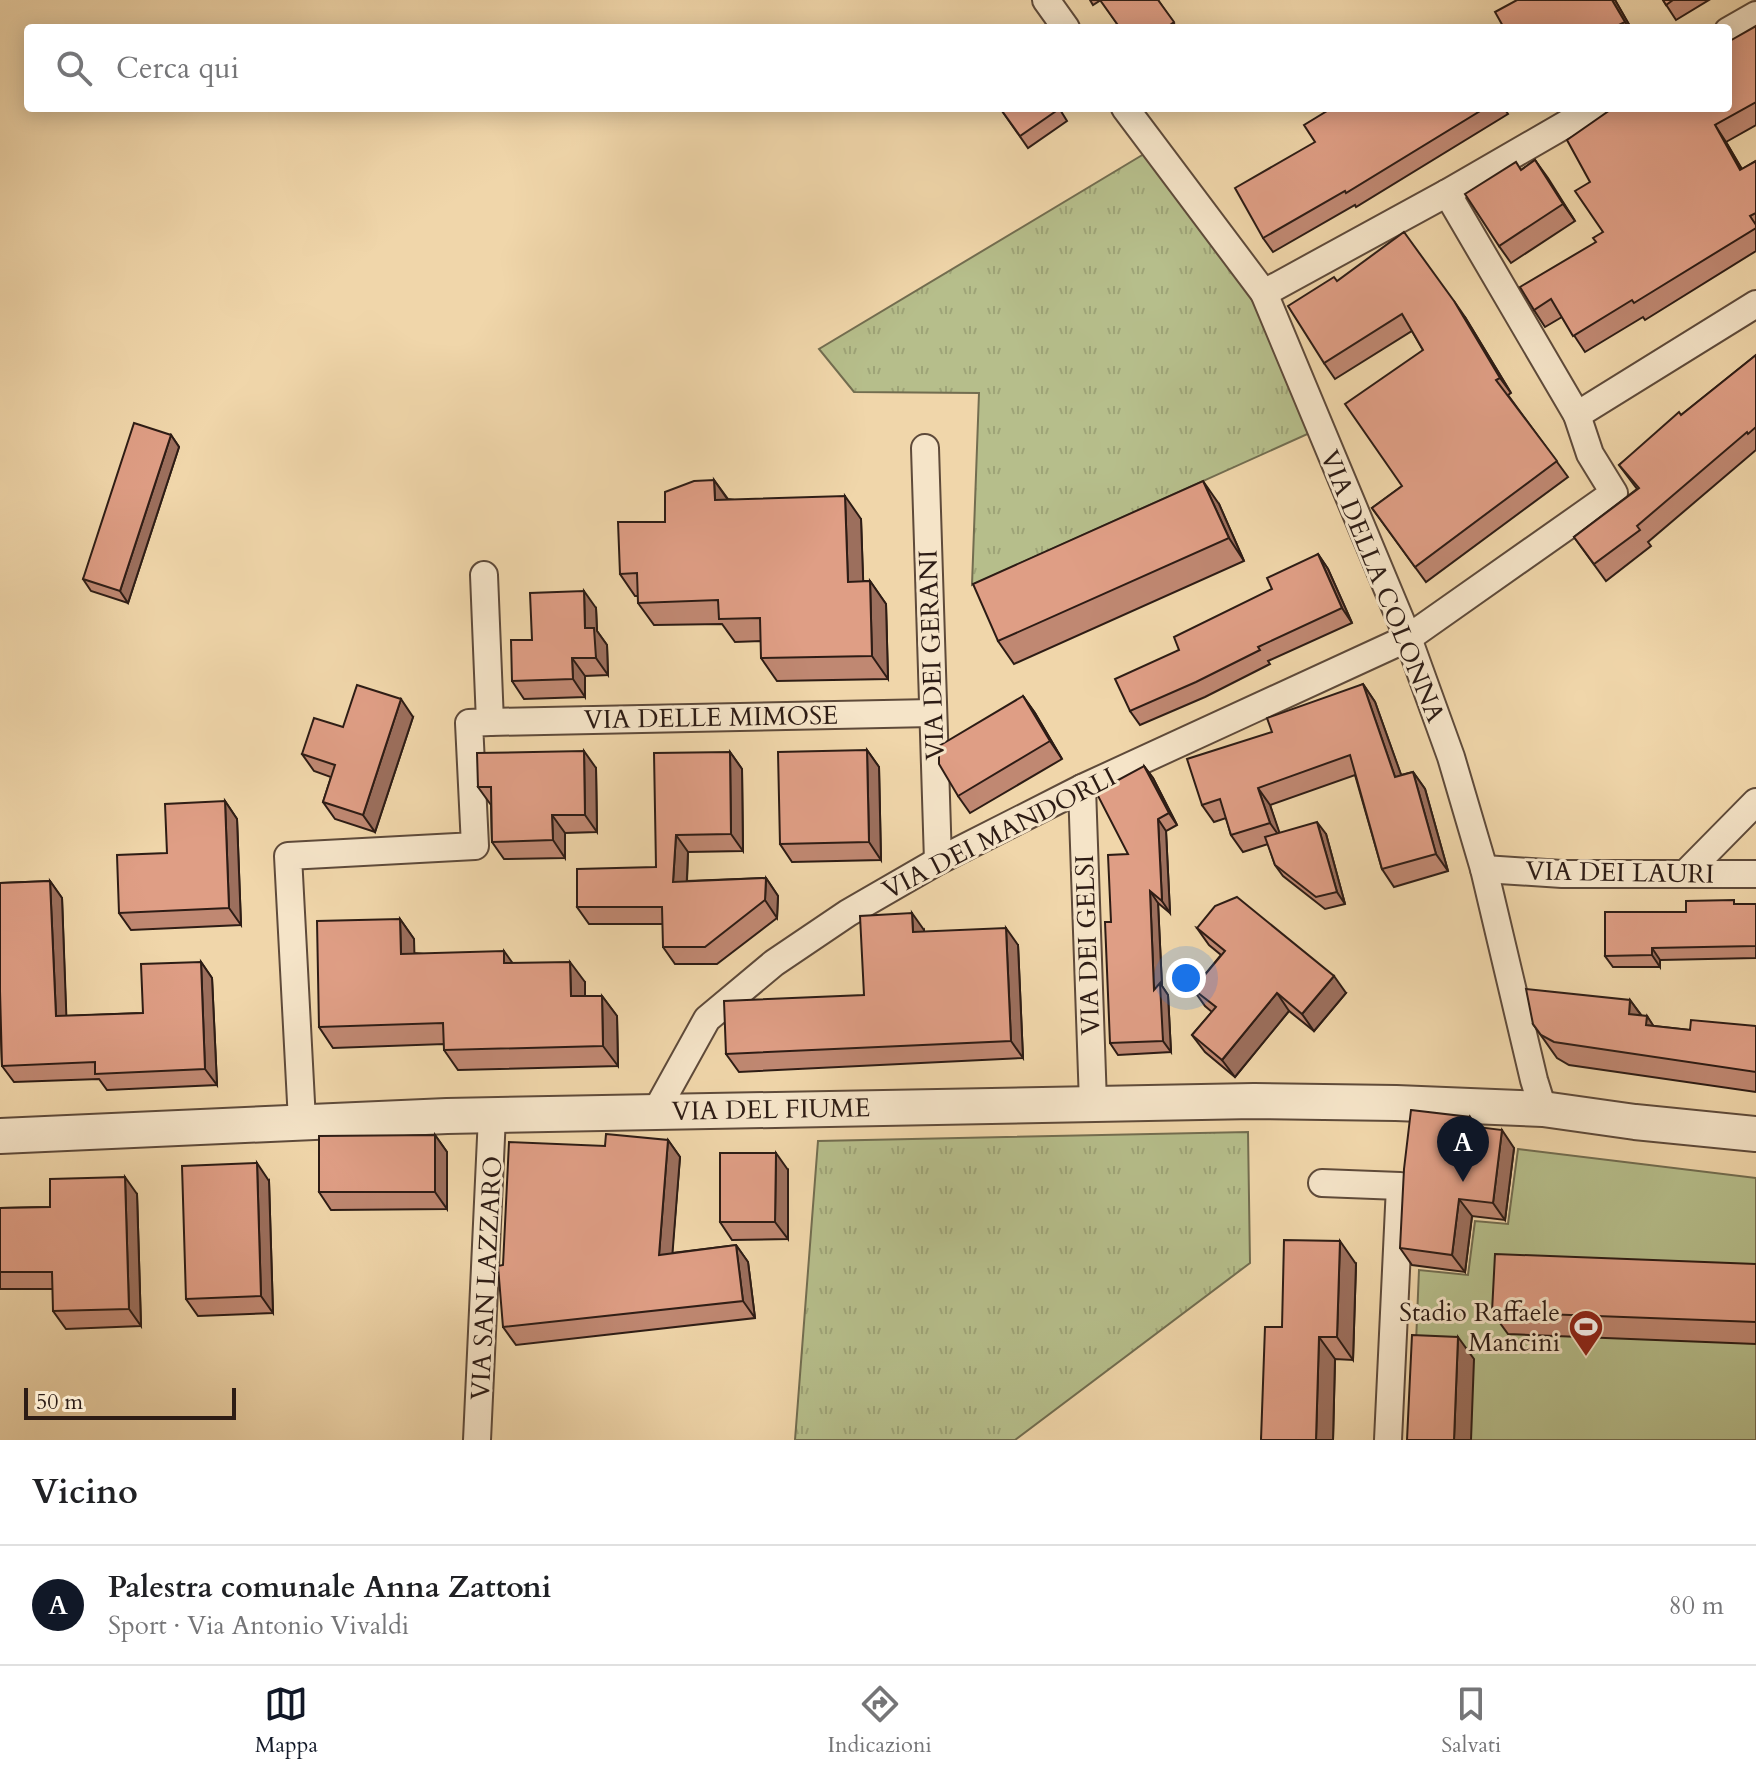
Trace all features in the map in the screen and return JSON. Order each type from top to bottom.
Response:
[{"type":"street","points":[[1046,0],[1063,24]]},
{"type":"street","points":[[1732,29],[1756,15]]},
{"type":"street","name":"VIA DELLA COLONNA","points":[[1128,112],[1264,293],[1408,638],[1451,757],[1484,869],[1543,1109]]},
{"type":"street","points":[[1264,293],[1587,112]]},
{"type":"street","points":[[1447,193],[1577,415],[1756,304]]},
{"type":"street","name":"VIA DEI MANDORLI","points":[[656,1111],[707,1019],[786,954],[848,913],[938,861],[1082,788],[1408,638],[1614,493],[1590,454],[1577,415]]},
{"type":"street","name":"VIA DEI GERANI","points":[[925,448],[938,861]]},
{"type":"street","points":[[302,1121],[288,856],[475,846],[469,723],[490,722],[484,575]]},
{"type":"street","name":"VIA DELLE MIMOSE","points":[[490,722],[932,713]]},
{"type":"street","name":"VIA DEI GELSI","points":[[1082,788],[1093,1103]]},
{"type":"street","points":[[1685,874],[1756,802]]},
{"type":"street","name":"VIA DEI LAURI","points":[[1484,869],[1562,874],[1756,874]]},
{"type":"street","name":"VIA DEL FIUME","points":[[0,1136],[302,1121],[1093,1103],[1396,1103],[1543,1109],[1756,1134]]},
{"type":"street","name":"VIA SAN LAZZARO","points":[[477,1440],[492,1116]]},
{"type":"street","points":[[1322,1183],[1400,1186],[1388,1440]]},
{"type":"green space","points":[[1144,154],[1258,298],[1312,432],[972,585],[979,393],[854,392],[819,349]]},
{"type":"green space","points":[[1248,1132],[1250,1263],[1015,1440],[795,1440],[818,1141]]},
{"type":"green space","name":"Stadio Raffaele Mancini","points":[[1518,1149],[1756,1178],[1756,1440],[1412,1440],[1419,1270],[1468,1275],[1475,1221],[1508,1224]]},
{"type":"building","points":[[1100,0],[1158,0],[1174,22],[1171,24],[1117,24]]},
{"type":"building","points":[[1517,0],[1612,0],[1625,22],[1502,24],[1495,12]]},
{"type":"building","points":[[1756,26],[1756,102],[1715,125],[1740,170],[1756,161],[1756,213],[1750,216],[1756,228],[1634,303],[1632,300],[1573,336],[1551,299],[1534,310],[1520,287],[1596,242],[1593,238],[1603,232],[1575,191],[1590,182],[1567,140],[1607,112],[1732,112],[1732,40]]},
{"type":"building","points":[[1003,112],[1055,112],[1020,136]]},
{"type":"building","points":[[1325,112],[1478,112],[1346,193],[1263,238],[1235,188],[1315,142],[1304,125]]},
{"type":"building","points":[[1535,160],[1563,204],[1499,246],[1465,194],[1516,162],[1521,170]]},
{"type":"building","points":[[1404,232],[1454,301],[1500,378],[1496,380],[1557,461],[1415,567],[1372,508],[1402,486],[1345,404],[1423,350],[1402,314],[1324,363],[1288,306],[1334,277],[1337,281]]},
{"type":"building","points":[[1756,355],[1756,427],[1637,526],[1640,530],[1594,564],[1574,537],[1639,488],[1619,465],[1679,412],[1681,415]]},
{"type":"building","points":[[134,423],[171,435],[120,591],[83,579]]},
{"type":"building","points":[[714,480],[715,500],[845,496],[848,582],[870,581],[872,656],[761,658],[760,618],[719,619],[718,600],[638,603],[637,573],[620,574],[618,522],[665,522],[665,492],[694,481]]},
{"type":"building","points":[[1203,481],[1229,538],[998,641],[973,584]]},
{"type":"building","points":[[1318,554],[1342,608],[1258,647],[1260,650],[1196,682],[1130,711],[1115,679],[1179,650],[1174,637],[1272,589],[1267,578]]},
{"type":"building","points":[[584,591],[585,628],[594,628],[596,658],[572,658],[573,679],[512,681],[511,640],[532,640],[530,593]]},
{"type":"building","points":[[1363,684],[1395,777],[1413,772],[1436,854],[1382,869],[1350,755],[1258,788],[1270,823],[1231,835],[1220,799],[1202,805],[1187,759],[1272,732],[1267,718]]},
{"type":"building","points":[[357,685],[401,699],[363,815],[323,802],[335,765],[302,754],[314,718],[343,727]]},
{"type":"building","points":[[1023,696],[1050,741],[958,796],[939,764],[939,746]]},
{"type":"building","points":[[867,750],[869,842],[780,844],[778,752]]},
{"type":"building","points":[[584,751],[585,815],[552,815],[553,840],[492,842],[491,787],[478,787],[477,753]]},
{"type":"building","points":[[730,752],[731,834],[676,835],[673,882],[766,878],[765,900],[705,947],[663,947],[662,907],[577,907],[577,869],[656,867],[654,753]]},
{"type":"building","points":[[1144,766],[1169,813],[1158,819],[1162,901],[1150,891],[1154,990],[1160,983],[1163,1041],[1110,1043],[1105,922],[1111,922],[1108,855],[1128,854],[1096,792]]},
{"type":"building","points":[[225,801],[229,908],[119,913],[117,855],[167,853],[165,804]]},
{"type":"building","points":[[1317,822],[1337,892],[1316,897],[1275,865],[1265,837]]},
{"type":"building","points":[[50,881],[56,1016],[143,1013],[141,964],[201,962],[205,1069],[95,1074],[95,1062],[2,1066],[0,883]]},
{"type":"building","points":[[1237,897],[1334,976],[1302,1014],[1277,993],[1222,1060],[1192,1035],[1216,1007],[1193,989],[1225,951],[1197,928],[1215,906]]},
{"type":"building","points":[[1734,900],[1734,904],[1756,904],[1756,946],[1652,948],[1652,955],[1605,956],[1605,912],[1686,912],[1686,901]]},
{"type":"building","points":[[912,913],[913,932],[1006,928],[1011,1041],[726,1054],[724,1001],[864,995],[860,916]]},
{"type":"building","points":[[400,919],[401,954],[504,951],[504,963],[570,962],[571,996],[602,996],[603,1046],[444,1050],[443,1023],[319,1027],[317,921]]},
{"type":"building","points":[[1526,989],[1630,1000],[1629,1014],[1647,1016],[1646,1025],[1690,1030],[1691,1020],[1756,1026],[1756,1072],[1554,1042],[1541,1035],[1533,1024]]},
{"type":"building","points":[[1411,1110],[1470,1117],[1469,1126],[1502,1130],[1493,1203],[1459,1199],[1452,1255],[1400,1248]]},
{"type":"building","points":[[606,1134],[668,1140],[659,1255],[736,1245],[743,1301],[503,1327],[498,1266],[503,1265],[509,1142],[605,1146]]},
{"type":"building","points":[[435,1135],[435,1192],[319,1192],[319,1136]]},
{"type":"building","points":[[720,1153],[776,1153],[775,1222],[720,1222]]},
{"type":"building","points":[[257,1163],[261,1296],[186,1299],[182,1166]]},
{"type":"building","points":[[125,1177],[129,1309],[53,1311],[52,1272],[0,1272],[0,1208],[50,1207],[50,1179]]},
{"type":"building","points":[[1284,1240],[1340,1241],[1337,1337],[1319,1337],[1316,1440],[1261,1440],[1265,1327],[1282,1327]]},
{"type":"building","points":[[1495,1254],[1756,1264],[1756,1322],[1492,1312]]},
{"type":"building","points":[[1412,1335],[1458,1337],[1454,1440],[1407,1440]]},
{"type":"place","name":"Palestra comunale Anna Zattoni","points":[[1463,1182]]},
{"type":"place","name":"Stadio Raffaele Mancini","points":[[1586,1358]]}]
